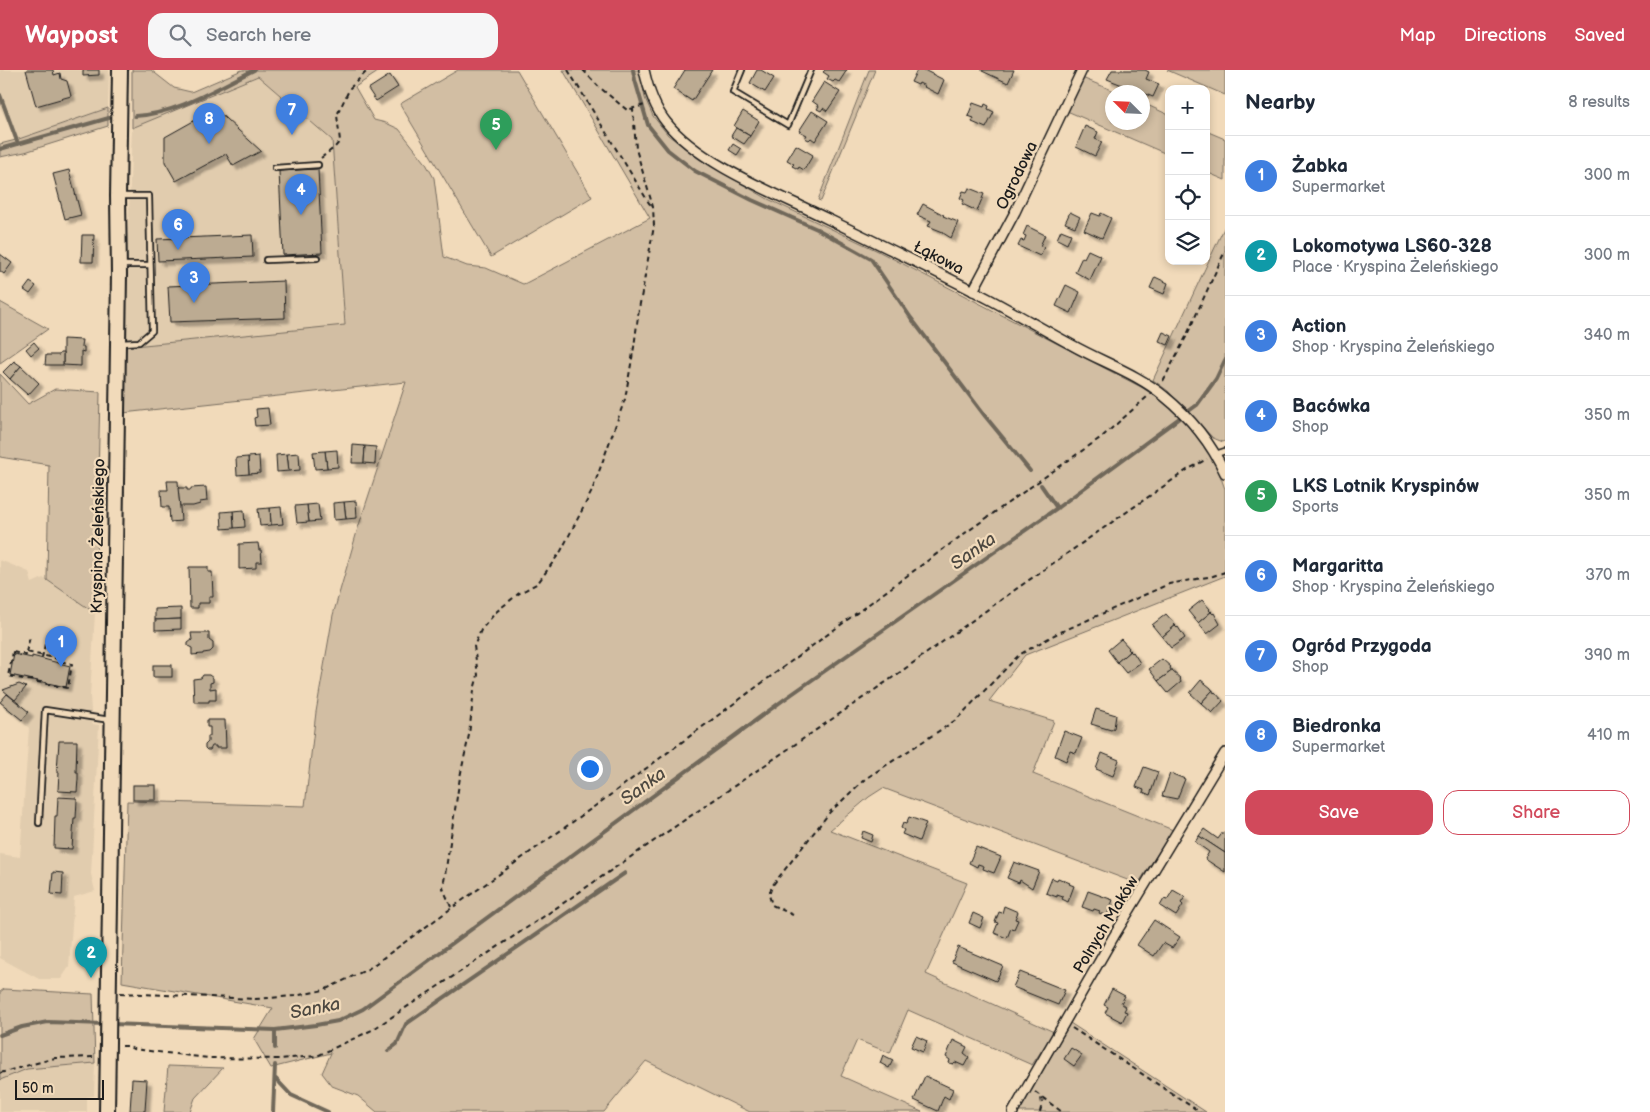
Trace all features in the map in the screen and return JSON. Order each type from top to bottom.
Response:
[{"type":"main road","name":"Kryspina Żeleńskiego","points":[[106,1112],[107,1056],[112,1044],[108,997],[120,70]]},
{"type":"street","name":"Łąkowa","points":[[644,70],[655,106],[666,122],[683,140],[702,154],[787,199],[972,291],[1156,390],[1173,404],[1220,453],[1225,473]]},
{"type":"street","name":"Ogrodowa","points":[[972,291],[1015,212],[1082,70]]},
{"type":"street","name":"Polnych Maków","points":[[1013,1112],[1064,1022],[1225,753]]},
{"type":"lane","points":[[742,70],[733,92],[788,125],[811,70]]},
{"type":"lane","points":[[275,168],[318,165]]},
{"type":"lane","points":[[117,343],[139,342],[152,331],[149,196],[118,196]]},
{"type":"lane","points":[[266,260],[317,258]]},
{"type":"lane","points":[[118,265],[150,265]]},
{"type":"lane","points":[[39,823],[45,710],[112,720]]},
{"type":"path","points":[[318,165],[322,156],[340,141],[337,115],[350,88],[368,70]]},
{"type":"path","points":[[568,70],[653,207]]},
{"type":"path","points":[[583,70],[598,86],[627,110],[647,105]]},
{"type":"path","points":[[452,907],[443,888],[460,777],[469,735],[474,690],[478,675],[474,646],[481,630],[496,612],[518,594],[538,582],[561,551],[592,491],[625,398],[654,226],[653,207],[636,149],[633,109]]},
{"type":"path","points":[[108,997],[255,999],[295,996],[324,990],[368,969],[602,801],[961,536],[1103,436],[1164,381],[1225,251]]},
{"type":"path","points":[[112,1044],[128,1046],[133,1049],[208,1058],[279,1059],[317,1056],[372,1030],[540,919],[892,678],[1187,470],[1220,453]]},
{"type":"path","points":[[793,915],[772,904],[769,895],[772,886],[830,812],[865,779],[956,720],[1019,655],[1054,635],[1169,584],[1225,572]]},
{"type":"path","points":[[26,654],[30,637]]},
{"type":"path","points":[[42,657],[46,640]]},
{"type":"path","points":[[59,661],[63,643]]},
{"type":"path","points":[[13,652],[42,657],[72,664],[68,688],[8,676],[13,652]]},
{"type":"path","points":[[1064,1022],[1200,1112]]},
{"type":"path","points":[[0,1073],[55,1058],[107,1056]]},
{"type":"path","points":[[1028,1086],[1041,1098],[1062,1112]]},
{"type":"path","points":[[1040,1112],[1041,1098]]},
{"type":"shaded area","points":[[0,70],[109,70],[108,108],[16,140],[0,107]]},
{"type":"shaded area","points":[[132,70],[151,70],[174,88],[191,92],[242,70],[381,70],[355,87],[374,120],[399,129],[425,162],[434,178],[444,257],[467,266],[486,268],[523,284],[650,218],[563,70],[640,70],[645,98],[653,116],[668,135],[699,159],[768,199],[878,251],[1143,388],[1169,406],[1195,432],[1216,464],[1225,489],[1225,576],[1025,655],[989,701],[1054,721],[1033,774],[1173,830],[1138,884],[883,788],[869,797],[830,830],[967,883],[926,974],[1054,1032],[1032,1065],[908,1010],[890,1053],[857,1040],[841,1076],[922,1112],[750,1112],[646,1061],[604,1112],[377,1112],[358,1096],[332,1086],[322,1073],[331,1053],[271,1068],[254,1039],[273,1008],[122,982],[127,801],[305,806],[316,712],[333,615],[358,528],[406,382],[123,413],[124,347],[345,325],[332,140],[258,76],[132,128]]},
{"type":"shaded area","points":[[458,70],[517,70],[592,197],[491,257],[400,104]]},
{"type":"shaded area","points":[[869,70],[875,70],[821,201],[818,200]]},
{"type":"shaded area","points":[[1167,70],[1225,70],[1225,95],[1210,89],[1210,85],[1202,85]]},
{"type":"shaded area","points":[[258,76],[332,140],[345,326],[124,347],[132,128]]},
{"type":"shaded area","points":[[1082,78],[1105,87],[1105,127],[1067,111]]},
{"type":"shaded area","points":[[1150,106],[1165,113],[1165,153],[1111,130],[1150,130]]},
{"type":"shaded area","points":[[108,108],[108,126],[25,152],[0,157],[0,144]]},
{"type":"shaded area","points":[[1210,133],[1225,139],[1225,180],[1210,174]]},
{"type":"shaded area","points":[[1225,226],[1225,441],[1223,442],[1213,438],[1168,391],[1153,380],[1207,265],[1210,265],[1210,258]]},
{"type":"shaded area","points":[[0,302],[48,329],[0,363]]},
{"type":"shaded area","points":[[0,374],[28,404],[55,389],[100,392],[95,613],[47,580],[49,465],[0,457]]},
{"type":"shaded area","points":[[0,560],[29,572],[32,583],[43,578],[47,580],[95,613],[90,696],[92,724],[99,725],[91,874],[95,891],[74,897],[69,967],[61,979],[39,979],[0,958],[0,854],[20,857],[29,728],[0,704]]},
{"type":"shaded area","points":[[4,989],[93,994],[95,1063],[27,1069],[0,1080],[0,992]]},
{"type":"shaded area","points":[[1070,1023],[1206,1112],[1019,1112]]},
{"type":"shaded area","points":[[95,1063],[94,1096],[87,1097],[87,1112],[0,1112],[0,1080],[27,1069]]},
{"type":"shaded area","points":[[168,1066],[223,1068],[195,1098],[190,1112],[164,1112]]},
{"type":"building","points":[[26,70],[53,70],[54,75],[60,73],[61,79],[67,81],[71,96],[36,106]]},
{"type":"building","points":[[83,70],[99,70],[99,75],[83,76]]},
{"type":"building","points":[[685,70],[712,70],[692,101],[673,89]]},
{"type":"building","points":[[757,70],[761,70],[774,78],[765,92],[750,83]]},
{"type":"building","points":[[825,70],[847,70],[839,82],[835,80],[833,82],[827,79],[829,76],[823,72]]},
{"type":"building","points":[[917,70],[924,70],[944,80],[938,94],[919,83],[918,85],[911,82]]},
{"type":"building","points":[[982,70],[1014,70],[1008,83]]},
{"type":"building","points":[[1112,70],[1145,70],[1149,72],[1146,79],[1159,84],[1153,97],[1150,96],[1150,85],[1122,85],[1107,79]]},
{"type":"building","points":[[390,75],[398,87],[376,101],[368,89]]},
{"type":"building","points":[[824,82],[840,92],[827,111],[823,108],[821,111],[817,109],[819,106],[812,101]]},
{"type":"building","points":[[973,103],[984,107],[985,104],[989,106],[988,109],[994,112],[986,128],[972,122],[974,118],[968,116]]},
{"type":"building","points":[[215,109],[261,151],[233,166],[226,154],[176,181],[165,162],[165,137]]},
{"type":"building","points":[[743,111],[759,121],[750,136],[734,126]]},
{"type":"building","points":[[812,111],[828,121],[815,141],[811,138],[809,140],[805,138],[807,135],[799,131]]},
{"type":"building","points":[[1085,126],[1098,132],[1095,139],[1102,142],[1095,156],[1076,147]]},
{"type":"building","points":[[736,128],[750,136],[744,144],[731,136]]},
{"type":"building","points":[[733,144],[741,149],[737,155],[729,150]]},
{"type":"building","points":[[796,145],[813,155],[804,170],[792,166],[794,164],[787,160]]},
{"type":"building","points":[[318,169],[322,253],[283,255],[279,171]]},
{"type":"building","points":[[69,170],[81,215],[65,219],[53,174]]},
{"type":"building","points":[[969,188],[984,194],[977,211],[962,204],[964,200],[960,198],[963,191],[967,192]]},
{"type":"building","points":[[923,204],[943,216],[958,222],[951,238],[943,232],[928,226],[931,221],[917,215]]},
{"type":"building","points":[[1070,212],[1080,217],[1075,227],[1065,223]]},
{"type":"building","points":[[1092,213],[1100,216],[1101,213],[1111,218],[1102,238],[1084,230]]},
{"type":"building","points":[[1027,226],[1045,235],[1040,246],[1044,247],[1040,256],[1018,246],[1021,240],[1024,241],[1026,236],[1023,235]]},
{"type":"building","points":[[1061,230],[1071,234],[1067,244],[1057,239]]},
{"type":"building","points":[[82,235],[94,235],[93,262],[81,262]]},
{"type":"building","points":[[252,235],[253,257],[158,261],[157,239]]},
{"type":"building","points":[[1088,250],[1101,256],[1090,280],[1075,272],[1082,257],[1084,258]]},
{"type":"building","points":[[0,254],[12,263],[4,274],[0,271]]},
{"type":"building","points":[[1155,277],[1168,283],[1164,294],[1150,288]]},
{"type":"building","points":[[284,281],[285,318],[170,322],[168,286]]},
{"type":"building","points":[[30,282],[36,286],[30,294],[24,290]]},
{"type":"building","points":[[1066,285],[1080,292],[1071,313],[1056,306]]},
{"type":"building","points":[[1163,332],[1172,336],[1168,345],[1159,341]]},
{"type":"building","points":[[63,339],[82,340],[81,347],[84,347],[84,352],[81,351],[81,366],[63,365]]},
{"type":"building","points":[[34,342],[39,348],[31,355],[26,349]]},
{"type":"building","points":[[63,353],[63,365],[45,365],[46,355],[59,355]]},
{"type":"building","points":[[14,361],[21,366],[10,379],[3,372]]},
{"type":"building","points":[[21,366],[39,383],[28,395],[10,379]]},
{"type":"building","points":[[268,408],[270,425],[255,426],[256,409]]},
{"type":"building","points":[[353,445],[365,446],[364,463],[352,463]]},
{"type":"building","points":[[365,446],[376,447],[375,464],[364,463]]},
{"type":"building","points":[[337,450],[338,467],[327,468],[325,451]]},
{"type":"building","points":[[325,451],[327,468],[315,469],[313,452]]},
{"type":"building","points":[[299,453],[300,470],[289,471],[287,454]]},
{"type":"building","points":[[287,454],[289,471],[277,472],[276,455]]},
{"type":"building","points":[[259,456],[260,473],[249,474],[248,457]]},
{"type":"building","points":[[248,457],[249,474],[237,475],[236,458]]},
{"type":"building","points":[[167,481],[178,481],[181,521],[170,522],[169,507],[162,507],[161,490],[168,490]]},
{"type":"building","points":[[206,487],[207,501],[193,506],[180,506],[178,488],[191,490],[191,488]]},
{"type":"building","points":[[356,501],[357,518],[346,519],[344,502]]},
{"type":"building","points":[[344,502],[346,519],[334,520],[333,503]]},
{"type":"building","points":[[318,504],[320,521],[309,522],[307,505]]},
{"type":"building","points":[[307,505],[309,522],[297,523],[295,506]]},
{"type":"building","points":[[281,507],[283,524],[271,525],[270,508]]},
{"type":"building","points":[[270,508],[271,525],[260,526],[258,509]]},
{"type":"building","points":[[244,510],[245,527],[234,528],[233,511]]},
{"type":"building","points":[[233,511],[234,528],[222,529],[221,512]]},
{"type":"building","points":[[258,543],[262,562],[256,562],[256,568],[239,569],[239,544]]},
{"type":"building","points":[[189,567],[208,567],[208,572],[212,572],[213,597],[209,597],[209,603],[198,603],[198,608],[190,608]]},
{"type":"building","points":[[1202,600],[1211,612],[1198,623],[1188,611]]},
{"type":"building","points":[[181,608],[181,619],[155,620],[155,609]]},
{"type":"building","points":[[1212,611],[1220,624],[1207,634],[1198,623]]},
{"type":"building","points":[[1166,614],[1175,626],[1162,637],[1152,625]]},
{"type":"building","points":[[181,619],[181,629],[155,630],[155,620]]},
{"type":"building","points":[[1176,625],[1185,638],[1171,648],[1162,637]]},
{"type":"building","points":[[191,633],[209,633],[209,640],[213,643],[213,649],[203,654],[192,655],[192,648],[188,646],[188,643],[192,640]]},
{"type":"building","points":[[1121,639],[1130,651],[1117,662],[1108,650]]},
{"type":"building","points":[[1131,650],[1140,663],[1126,673],[1117,662]]},
{"type":"building","points":[[14,654],[32,658],[32,656],[70,666],[66,687],[10,675]]},
{"type":"building","points":[[1162,659],[1173,670],[1158,681],[1149,669]]},
{"type":"building","points":[[153,665],[172,665],[172,677],[153,677]]},
{"type":"building","points":[[1173,670],[1181,679],[1181,682],[1168,693],[1158,681]]},
{"type":"building","points":[[203,675],[209,675],[213,678],[213,682],[210,683],[210,689],[216,688],[216,700],[194,702],[193,679],[201,678]]},
{"type":"building","points":[[1201,680],[1213,690],[1201,703],[1190,693]]},
{"type":"building","points":[[19,684],[26,687],[15,700],[3,690]]},
{"type":"building","points":[[1213,690],[1223,701],[1212,713],[1201,703]]},
{"type":"building","points":[[7,694],[29,712],[22,720],[0,702]]},
{"type":"building","points":[[1096,709],[1116,715],[1114,728],[1111,730],[1091,724]]},
{"type":"building","points":[[207,720],[225,720],[226,748],[212,746],[210,750],[207,750],[205,748],[208,736],[210,736],[210,727],[207,727]]},
{"type":"building","points":[[1064,731],[1082,738],[1076,753],[1070,751],[1066,761],[1055,756]]},
{"type":"building","points":[[59,741],[77,741],[77,792],[58,791]]},
{"type":"building","points":[[1102,753],[1119,760],[1113,776],[1096,769]]},
{"type":"building","points":[[1144,767],[1158,772],[1150,795],[1136,787]]},
{"type":"building","points":[[1170,773],[1185,779],[1177,799],[1162,796]]},
{"type":"building","points":[[133,785],[156,785],[156,800],[133,800]]},
{"type":"building","points":[[58,797],[76,798],[77,800],[72,849],[54,848],[55,816],[57,816]]},
{"type":"building","points":[[909,817],[926,823],[919,841],[902,834],[904,830],[901,828],[903,823],[906,824]]},
{"type":"building","points":[[1204,829],[1218,839],[1223,832],[1225,833],[1225,853],[1199,836]]},
{"type":"building","points":[[863,831],[873,835],[871,842],[861,838]]},
{"type":"building","points":[[1199,836],[1225,853],[1225,872],[1205,859],[1209,852],[1195,842]]},
{"type":"building","points":[[976,847],[1001,857],[994,873],[983,869],[984,866],[978,864],[977,867],[969,863]]},
{"type":"building","points":[[1014,862],[1039,871],[1032,888],[1020,880],[1019,883],[1007,878]]},
{"type":"building","points":[[53,872],[63,873],[62,895],[51,894]]},
{"type":"building","points":[[1052,878],[1057,880],[1058,878],[1074,886],[1068,902],[1062,899],[1063,897],[1046,893]]},
{"type":"building","points":[[1173,890],[1185,897],[1181,903],[1183,905],[1176,916],[1160,906],[1164,899],[1167,900]]},
{"type":"building","points":[[1088,891],[1113,900],[1107,916],[1099,913],[1100,911],[1094,909],[1093,911],[1082,907]]},
{"type":"building","points":[[1004,906],[1018,912],[1015,919],[1018,920],[1014,929],[1011,928],[1007,938],[994,933],[998,923],[995,922],[999,912],[1002,913]]},
{"type":"building","points":[[973,913],[984,918],[980,928],[969,923]]},
{"type":"building","points":[[1154,920],[1180,937],[1172,948],[1163,943],[1154,956],[1137,945]]},
{"type":"building","points":[[958,947],[1003,966],[996,981],[952,962]]},
{"type":"building","points":[[1020,972],[1065,990],[1058,1005],[1013,987]]},
{"type":"building","points":[[1112,989],[1125,996],[1121,1003],[1126,1007],[1124,1011],[1127,1012],[1122,1022],[1105,1013],[1108,1007],[1104,1005]]},
{"type":"building","points":[[916,1036],[927,1041],[923,1052],[911,1047]]},
{"type":"building","points":[[953,1040],[967,1047],[964,1053],[969,1057],[964,1066],[955,1062],[953,1064],[949,1063],[950,1060],[946,1057]]},
{"type":"building","points":[[1071,1048],[1082,1055],[1074,1066],[1064,1059]]},
{"type":"building","points":[[883,1055],[893,1060],[889,1068],[880,1063]]},
{"type":"building","points":[[925,1076],[953,1089],[949,1099],[944,1096],[938,1111],[914,1100]]},
{"type":"building","points":[[132,1079],[147,1080],[145,1111],[130,1111]]},
{"type":"waterway","points":[[135,116],[151,114],[181,105],[254,70]]},
{"type":"waterway","points":[[633,70],[648,125],[668,150],[695,171],[752,200],[817,229],[871,259],[911,318],[985,416],[1030,471]]},
{"type":"waterway","points":[[0,95],[18,144]]},
{"type":"waterway","points":[[0,149],[109,118]]},
{"type":"waterway","name":"Sanka","points":[[111,1024],[275,1030],[338,1021],[363,1009],[782,701],[1057,508],[1197,405],[1216,379],[1225,360]]},
{"type":"waterway","points":[[1041,485],[1057,508]]},
{"type":"waterway","points":[[388,1051],[397,1044],[406,1024],[625,873]]},
{"type":"waterway","name":"Sanka","points":[[0,1035],[22,1027],[48,1022],[104,1024]]},
{"type":"waterway","points":[[275,1030],[275,1048]]},
{"type":"waterway","points":[[273,1112],[275,1065]]},
{"type":"waterway","points":[[276,1079],[291,1095],[328,1112]]},
{"type":"place","name":"Ogród Przygoda","points":[[292,135]]},
{"type":"place","name":"Biedronka","points":[[209,144]]},
{"type":"place","name":"LKS Lotnik Kryspinów","points":[[496,150]]},
{"type":"place","name":"Bacówka","points":[[301,215]]},
{"type":"place","name":"Margaritta","points":[[178,250]]},
{"type":"place","name":"Action","points":[[194,303]]},
{"type":"place","name":"Żabka","points":[[61,667]]},
{"type":"place","name":"Lokomotywa LS60-328","points":[[91,978]]}]
